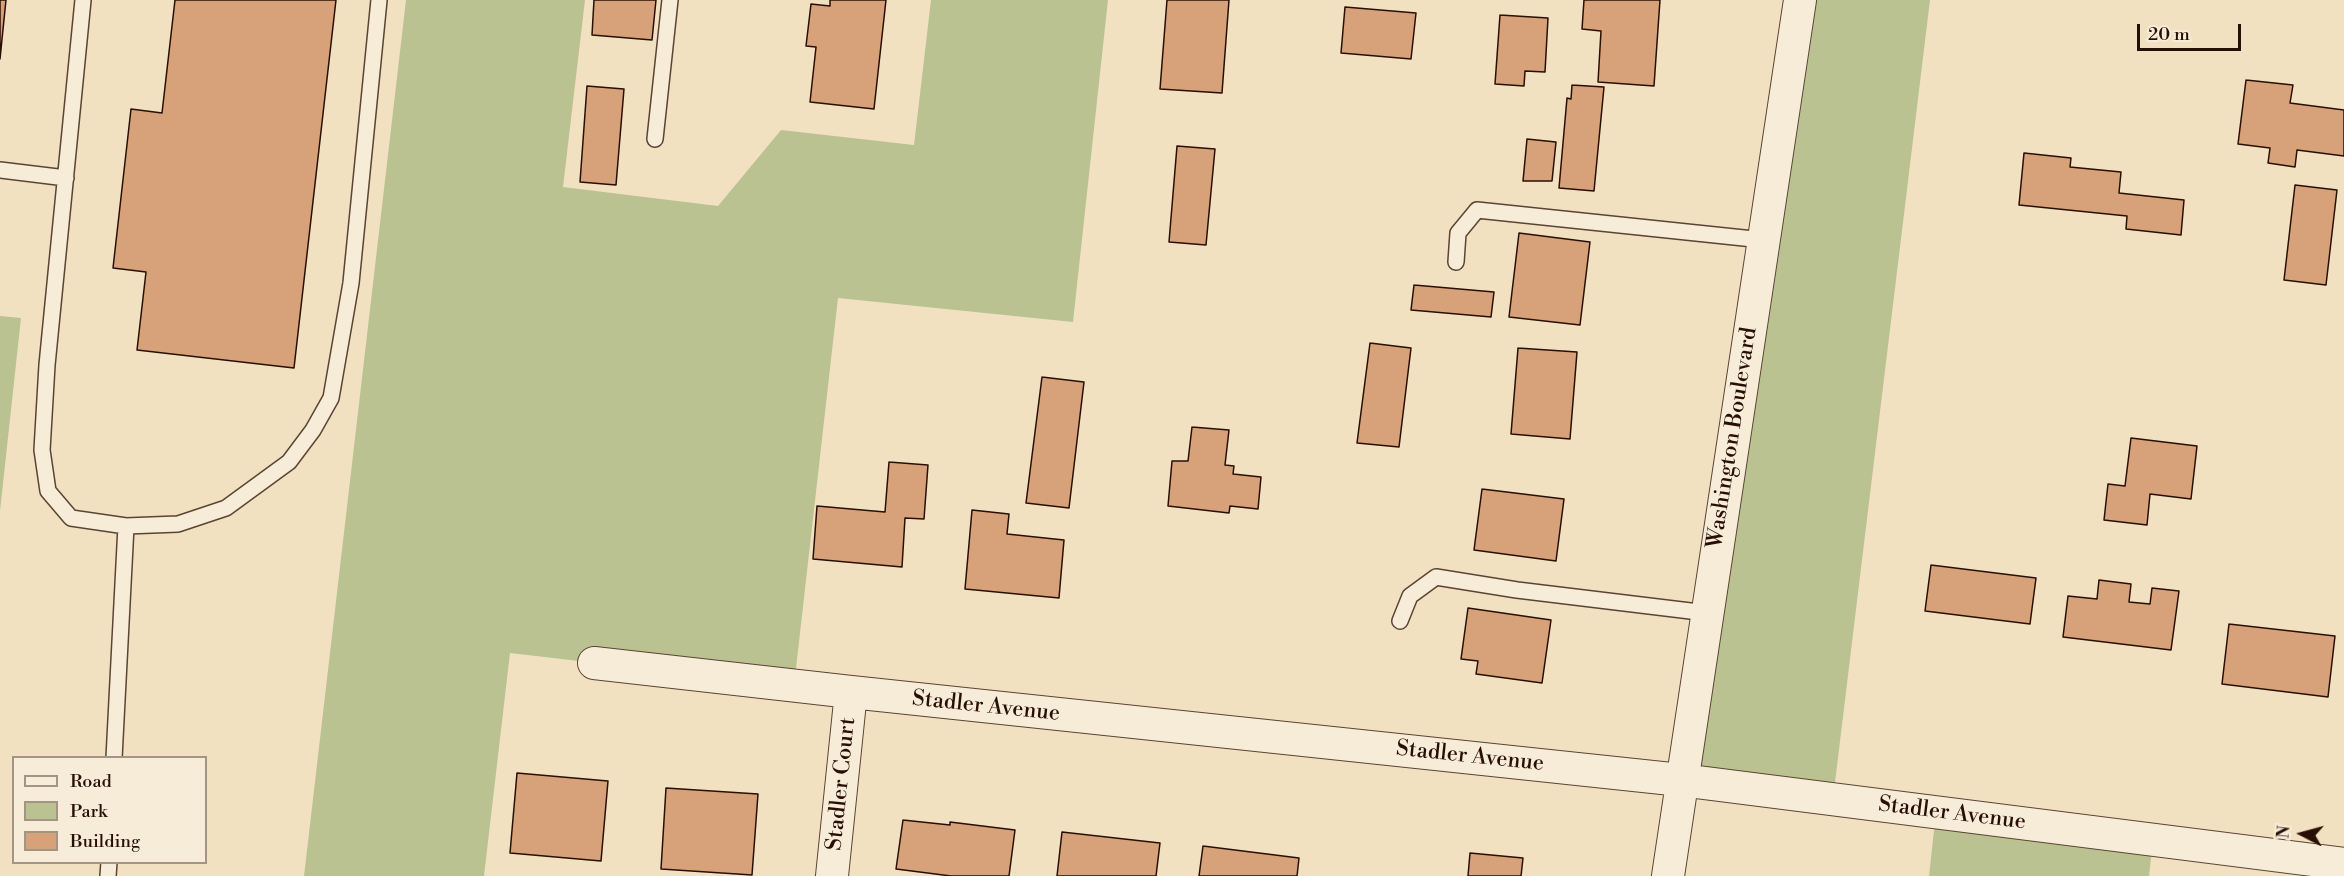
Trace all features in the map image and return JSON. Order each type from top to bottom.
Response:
[{"type":"street","name":"Washington Boulevard","points":[[1668,876],[1800,0]]},
{"type":"street","name":"Stadler Avenue","points":[[594,663],[1681,780],[2344,864]]},
{"type":"street","name":"Stadler Court","points":[[832,876],[851,692]]},
{"type":"lane","points":[[83,0],[47,365],[42,450],[48,491],[71,518],[126,526],[178,524],[226,508],[289,462],[313,430],[331,398],[351,283],[379,0]]},
{"type":"lane","points":[[655,139],[670,0]]},
{"type":"lane","points":[[0,170],[66,178]]},
{"type":"lane","points":[[1456,262],[1458,233],[1477,210],[1763,240]]},
{"type":"lane","points":[[114,756],[126,526]]},
{"type":"lane","points":[[1400,621],[1410,596],[1436,577],[1516,590],[1707,613]]},
{"type":"green space","points":[[406,0],[585,0],[563,187],[718,206],[781,130],[914,145],[931,0],[1108,0],[1073,322],[838,298],[794,686],[510,653],[484,876],[304,876]]},
{"type":"green space","points":[[1800,0],[1930,0],[1833,799],[1681,780]]},
{"type":"green space","points":[[0,316],[21,318],[0,511]]},
{"type":"green space","points":[[1936,812],[2153,840],[2149,876],[1929,876]]},
{"type":"building","points":[[0,0],[6,0],[0,59]]},
{"type":"building","points":[[175,0],[336,0],[294,368],[137,350],[146,272],[113,268],[131,109],[162,113]]},
{"type":"building","points":[[594,0],[656,0],[652,40],[592,35]]},
{"type":"building","points":[[830,0],[886,0],[874,109],[810,102],[816,47],[806,46],[811,4],[830,6]]},
{"type":"building","points":[[1167,0],[1229,0],[1222,93],[1160,89]]},
{"type":"building","points":[[1584,0],[1660,0],[1654,86],[1598,82],[1601,31],[1582,29]]},
{"type":"building","points":[[1345,7],[1416,13],[1411,59],[1341,53]]},
{"type":"building","points":[[1500,15],[1548,18],[1545,72],[1525,71],[1524,86],[1495,84]]},
{"type":"building","points":[[2246,80],[2293,85],[2290,103],[2344,110],[2344,156],[2297,150],[2295,167],[2268,163],[2270,148],[2238,144]]},
{"type":"building","points":[[1572,85],[1604,87],[1594,191],[1559,188],[1567,98],[1571,99]]},
{"type":"building","points":[[587,86],[624,89],[616,185],[580,182]]},
{"type":"building","points":[[1527,139],[1556,142],[1552,181],[1523,181]]},
{"type":"building","points":[[1177,146],[1215,149],[1206,245],[1169,242]]},
{"type":"building","points":[[2024,153],[2071,158],[2070,167],[2121,172],[2119,193],[2184,200],[2181,235],[2126,229],[2127,216],[2019,205]]},
{"type":"building","points":[[2295,185],[2337,190],[2326,285],[2284,280]]},
{"type":"building","points":[[1519,233],[1590,242],[1580,325],[1509,317]]},
{"type":"building","points":[[1414,285],[1494,292],[1491,317],[1411,310]]},
{"type":"building","points":[[1370,343],[1411,348],[1399,447],[1357,443]]},
{"type":"building","points":[[1518,348],[1577,352],[1570,439],[1511,434]]},
{"type":"building","points":[[1042,377],[1084,382],[1069,508],[1026,503]]},
{"type":"building","points":[[1192,427],[1229,430],[1225,465],[1234,466],[1233,474],[1261,477],[1258,509],[1230,506],[1229,513],[1168,506],[1172,461],[1188,461]]},
{"type":"building","points":[[2131,438],[2197,446],[2191,499],[2150,494],[2147,525],[2104,520],[2108,484],[2125,486]]},
{"type":"building","points":[[889,462],[928,465],[924,519],[905,518],[902,567],[813,559],[817,506],[885,512]]},
{"type":"building","points":[[1482,489],[1564,499],[1556,561],[1474,550]]},
{"type":"building","points":[[972,510],[1009,514],[1007,534],[1064,540],[1059,598],[965,589]]},
{"type":"building","points":[[1931,565],[2036,578],[2030,624],[1925,611]]},
{"type":"building","points":[[2099,580],[2131,584],[2129,602],[2150,604],[2152,588],[2179,591],[2171,650],[2063,637],[2068,596],[2097,599]]},
{"type":"building","points":[[1468,608],[1551,620],[1542,683],[1476,674],[1478,661],[1461,659]]},
{"type":"building","points":[[2229,624],[2335,636],[2328,697],[2222,684]]},
{"type":"building","points":[[517,773],[608,781],[601,861],[510,853]]},
{"type":"building","points":[[666,788],[758,794],[752,875],[661,869]]},
{"type":"building","points":[[903,820],[950,825],[950,822],[1015,830],[1009,876],[951,876],[896,869]]},
{"type":"building","points":[[1062,832],[1160,843],[1156,876],[1057,876]]},
{"type":"building","points":[[1203,846],[1299,858],[1297,876],[1199,876]]},
{"type":"building","points":[[1470,853],[1523,858],[1521,876],[1468,876]]}]
